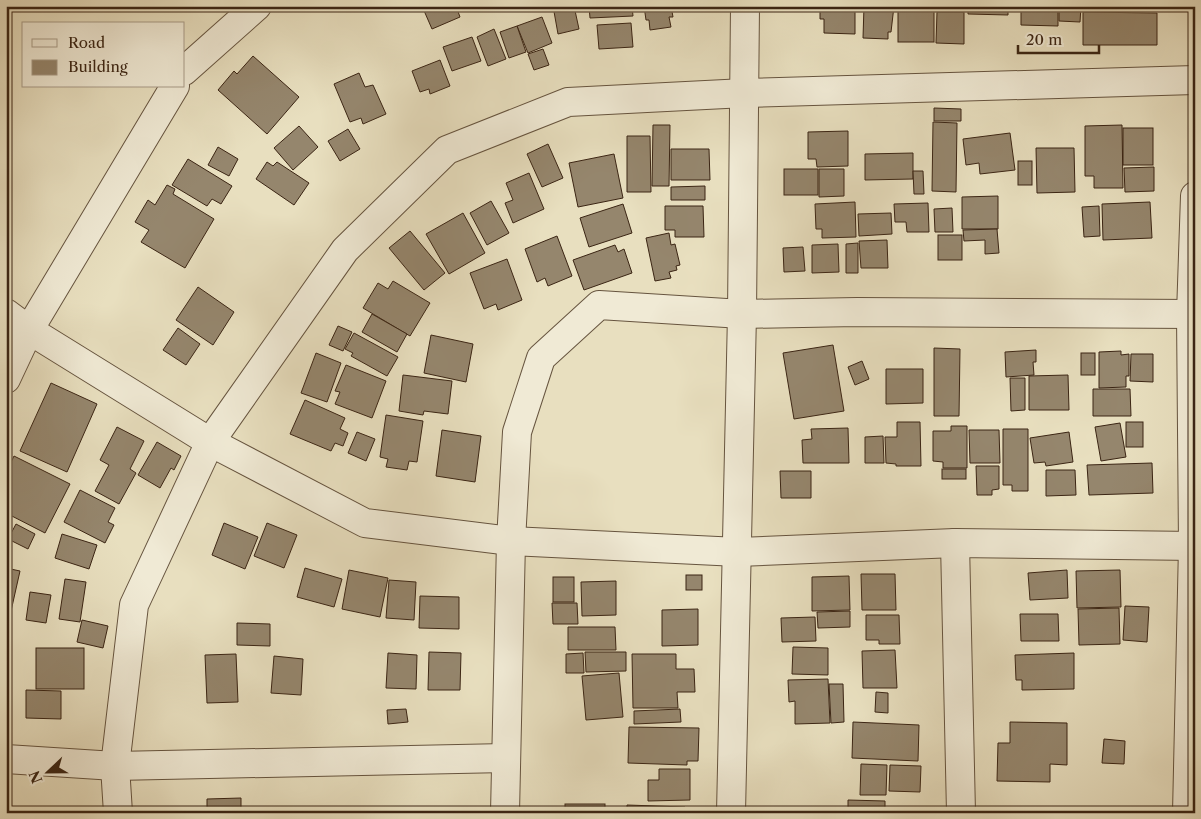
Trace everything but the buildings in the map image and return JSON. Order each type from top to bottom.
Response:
[{"type":"street","points":[[185,70],[257,6]]},
{"type":"street","points":[[731,813],[738,552],[745,6]]},
{"type":"street","points":[[118,813],[116,766],[134,605],[210,442],[345,250],[447,150],[568,102],[745,93],[1195,80]]},
{"type":"street","points":[[6,379],[29,330],[174,88]]},
{"type":"street","points":[[1187,813],[1194,546],[1193,314],[1195,196]]},
{"type":"street","points":[[505,813],[511,541],[517,432],[541,358],[599,305],[742,314],[857,312],[1193,314]]},
{"type":"street","points":[[6,313],[29,330],[210,442],[365,523],[511,541],[738,552],[954,543],[1194,546]]},
{"type":"street","points":[[954,543],[961,813]]},
{"type":"street","points":[[6,759],[116,766],[506,758]]}]
